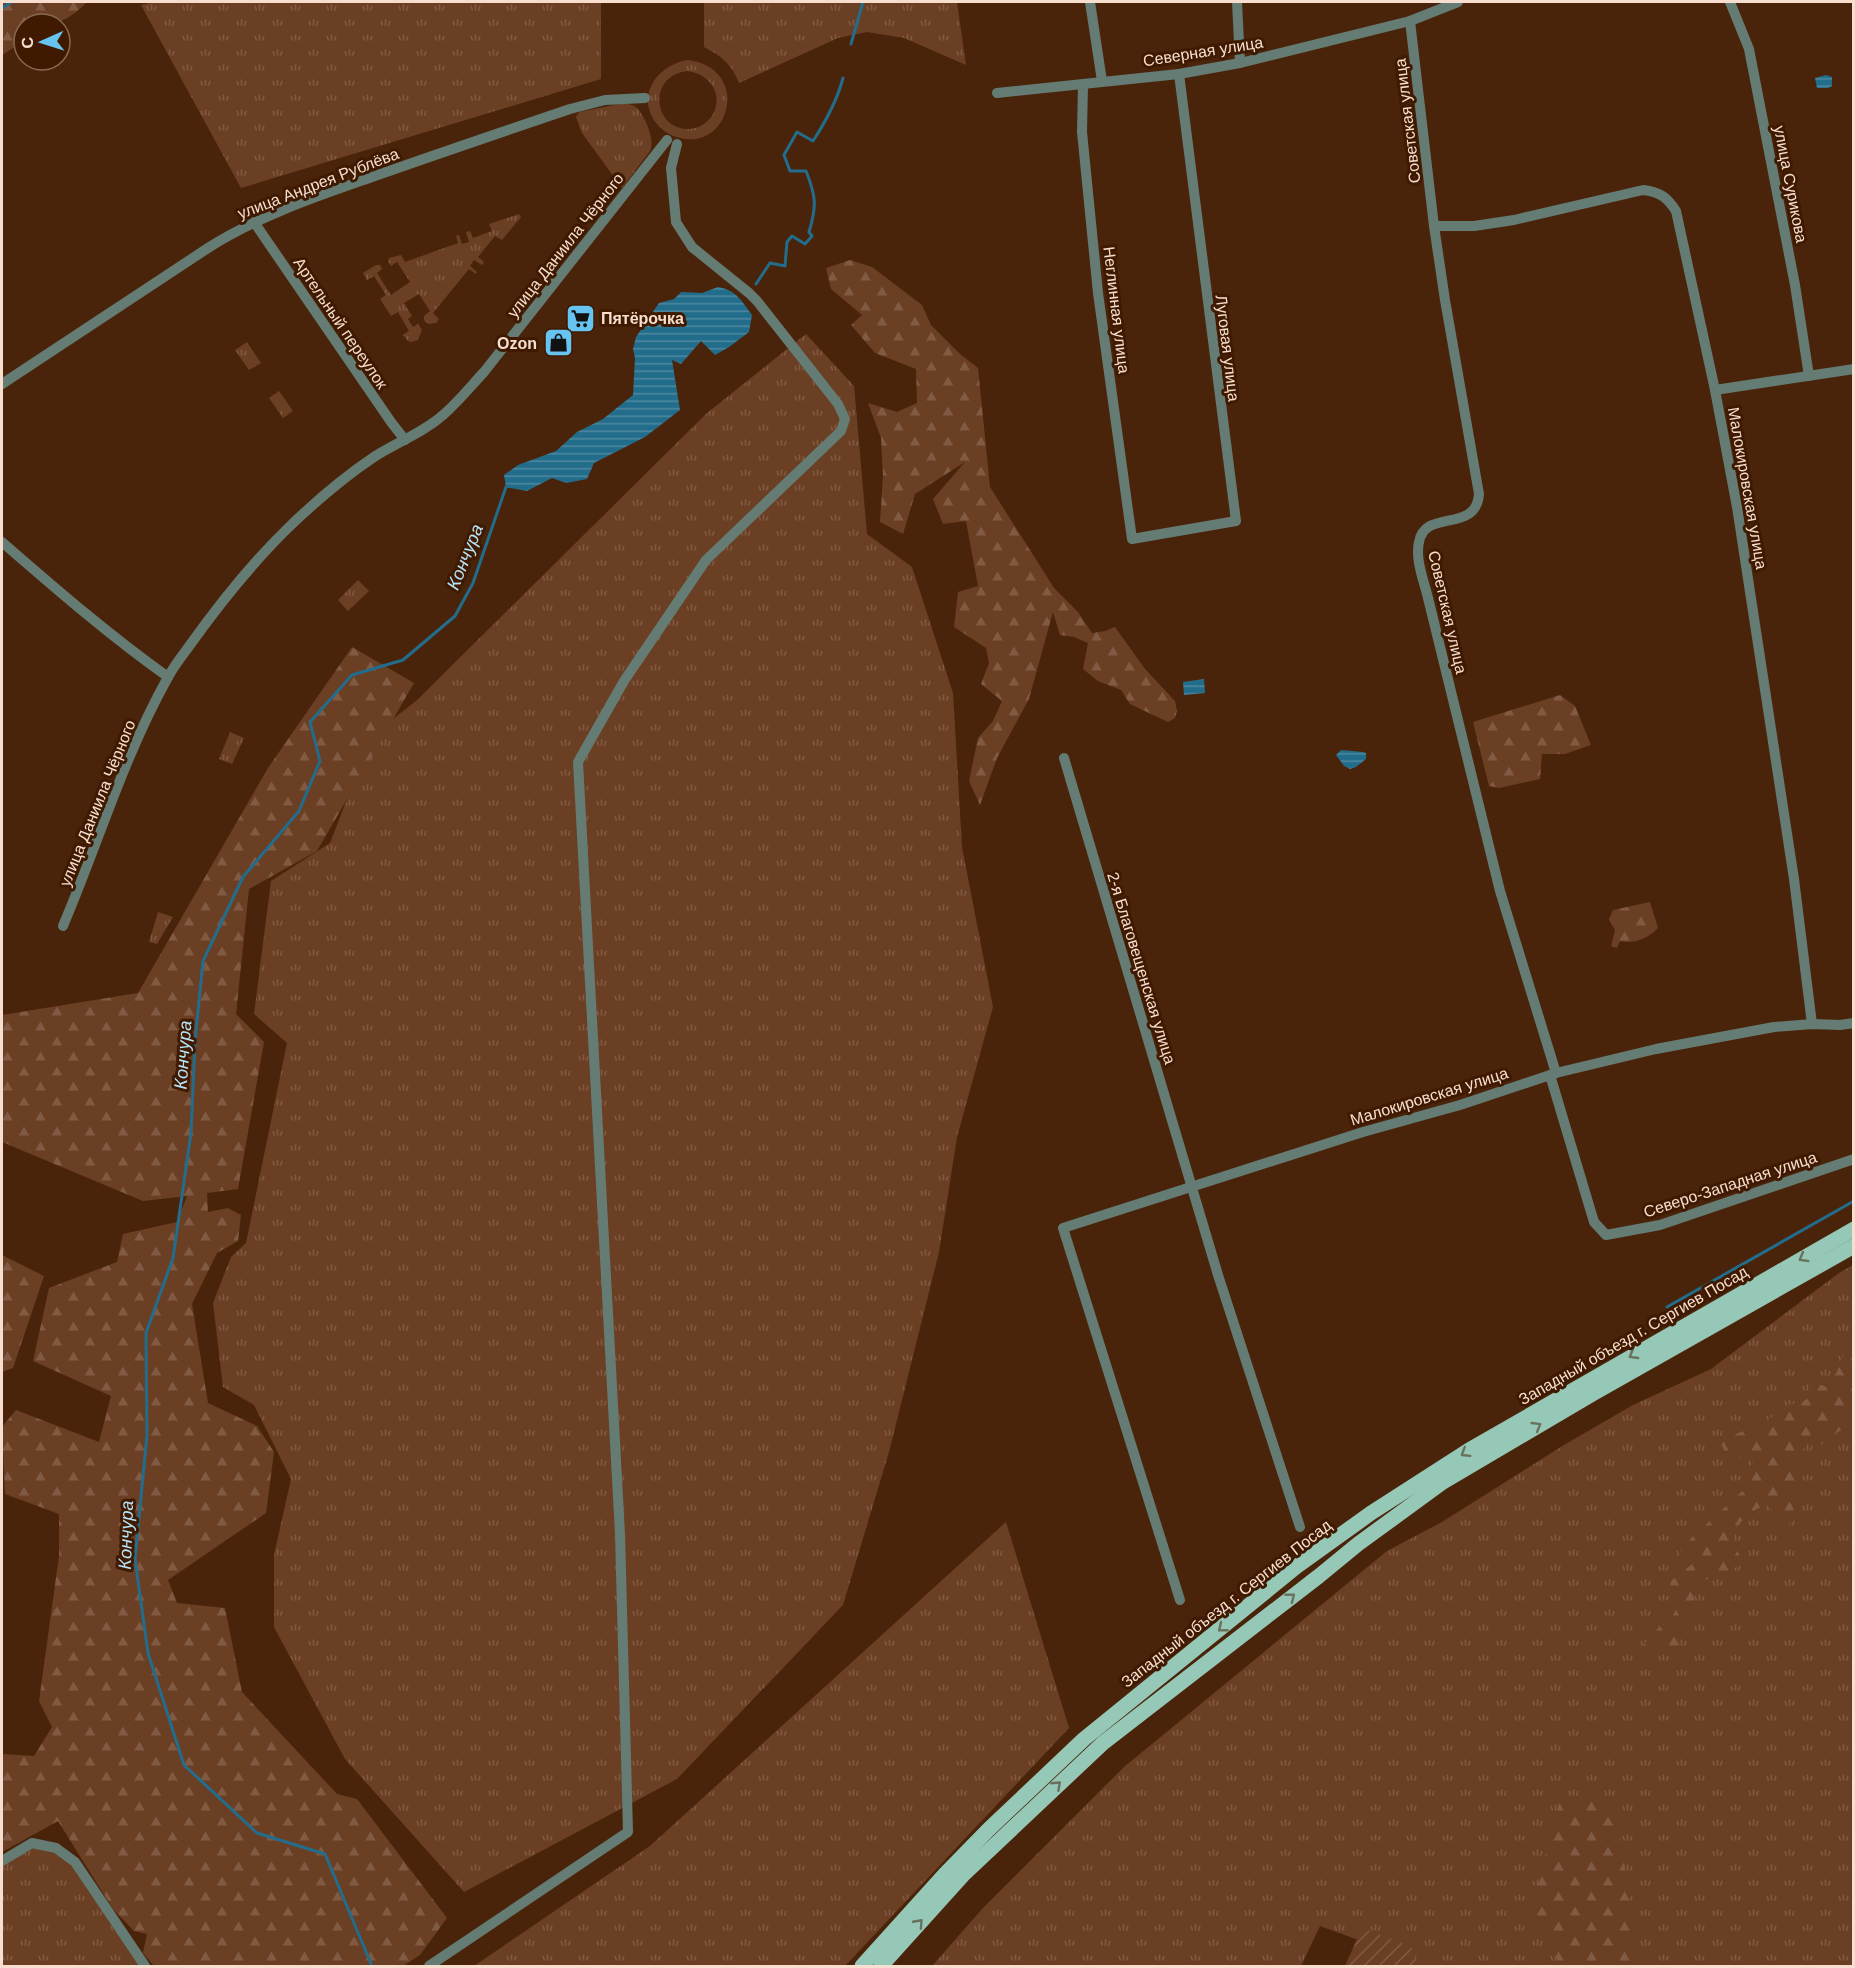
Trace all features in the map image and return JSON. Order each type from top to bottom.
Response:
[{"type":"main road","name":"Западный объезд г. Сергиев Посад","points":[[862,1966],[989,1829],[1084,1739],[1296,1567],[1371,1514],[1469,1450],[1854,1229]]},
{"type":"main road","name":"Западный объезд г. Сергиев Посад","points":[[881,1966],[964,1874],[1103,1743],[1358,1544],[1443,1482],[1594,1393],[1854,1246]]},
{"type":"street","points":[[1090,2],[1102,81]]},
{"type":"street","points":[[1237,2],[1240,63]]},
{"type":"street","points":[[1410,21],[1458,2]]},
{"type":"street","name":"улица Сурикова","points":[[1730,2],[1749,49],[1795,285],[1809,376]]},
{"type":"street","name":"Северная улица","points":[[997,93],[1179,74],[1240,63],[1410,21]]},
{"type":"street","name":"Советская улица","points":[[1410,21],[1434,226],[1479,494],[1479,502],[1475,510],[1426,528],[1422,534],[1418,551],[1500,891],[1553,1074]]},
{"type":"street","name":"Луговая улица","points":[[1132,539],[1236,521],[1179,74]]},
{"type":"street","name":"Неглинная улица","points":[[1083,85],[1082,132],[1098,293],[1132,539]]},
{"type":"street","name":"улица Андрея Рублёва","points":[[2,384],[208,248],[254,222],[312,198],[570,109],[605,100],[645,98]]},
{"type":"street","name":"улица Даниила Чёрного","points":[[63,926],[142,726],[168,677],[229,592],[289,527],[319,500],[373,458],[443,415],[484,372],[672,142],[676,222],[692,246],[757,301],[838,404],[845,418],[841,430],[706,560],[624,681],[578,762],[620,1534],[628,1832],[429,1966]]},
{"type":"street","name":"Малокировская улица","points":[[1434,226],[1465,227],[1514,220],[1643,190],[1660,193],[1669,200],[1676,211],[1715,390],[1737,507],[1794,879],[1812,1024]]},
{"type":"street","name":"Артельный переулок","points":[[254,222],[405,440]]},
{"type":"street","points":[[1715,390],[1854,369]]},
{"type":"street","points":[[2,542],[63,595],[168,677]]},
{"type":"street","name":"2-я Благовещенская улица","points":[[1064,758],[1218,1275],[1300,1527]]},
{"type":"street","name":"Малокировская улица","points":[[1180,1600],[1063,1228],[1362,1132],[1553,1074],[1656,1049],[1774,1027],[1854,1023]]},
{"type":"street","name":"Северо-Западная улица","points":[[1553,1074],[1594,1222],[1606,1235],[1660,1225],[1854,1158]]},
{"type":"street","points":[[2,1861],[32,1843],[56,1848],[75,1862],[145,1966]]},
{"type":"green space","points":[[2,2],[87,2],[72,15],[72,12],[12,12],[12,49],[2,55]]},
{"type":"green space","points":[[154,2],[601,2],[601,79],[241,188],[141,5]]},
{"type":"green space","points":[[704,2],[957,2],[966,65],[904,38],[867,32],[838,38],[739,83],[726,62],[704,47]]},
{"type":"green space","points":[[688,60],[708,66],[720,77],[727,92],[727,107],[722,121],[712,132],[698,139],[670,135],[659,127],[648,103],[653,83],[667,68]],"holes":[[[687,71],[694,72],[711,83],[717,102],[710,119],[702,125],[695,128],[682,128],[671,124],[664,116],[660,105],[660,94],[664,84],[673,76]]]},
{"type":"green space","points":[[624,103],[630,104],[641,113],[649,130],[651,146],[650,151],[622,188],[582,133],[576,117],[579,112]]},
{"type":"green space","points":[[519,214],[521,217],[502,240],[495,236],[478,257],[484,262],[482,265],[474,260],[470,266],[477,272],[476,274],[469,269],[433,313],[439,319],[436,323],[428,324],[424,320],[424,316],[430,311],[419,294],[404,303],[412,316],[408,319],[413,327],[418,324],[422,330],[418,340],[408,341],[403,335],[409,331],[398,312],[391,316],[380,299],[386,295],[374,276],[367,280],[363,273],[380,265],[382,269],[377,273],[391,295],[410,282],[397,262],[391,266],[389,258],[401,255],[405,262],[458,243],[456,236],[459,235],[462,244],[469,242],[466,232],[470,231],[473,238],[492,231],[489,224]]},
{"type":"green space","points":[[850,260],[872,267],[922,305],[931,325],[960,354],[978,368],[990,487],[1054,588],[1078,612],[1092,633],[1115,627],[1145,669],[1175,701],[1177,711],[1175,718],[1168,722],[1130,704],[1121,690],[1098,681],[1083,669],[1088,643],[1074,637],[1060,635],[1053,612],[1029,699],[997,758],[980,805],[969,781],[978,738],[993,721],[1002,701],[981,684],[989,663],[986,648],[954,627],[958,592],[978,586],[966,521],[943,524],[933,499],[965,462],[915,494],[903,534],[880,522],[883,476],[881,438],[868,403],[897,412],[917,403],[916,369],[875,353],[851,325],[862,315],[831,289],[826,268]]},
{"type":"green space","points":[[806,334],[854,386],[867,534],[912,567],[953,693],[962,847],[993,1007],[957,1137],[939,1252],[889,1452],[843,1605],[677,1779],[464,1892],[345,1759],[274,1627],[274,1555],[291,1479],[254,1405],[223,1387],[213,1303],[231,1257],[246,1243],[287,1043],[254,1014],[271,881],[330,843],[372,735],[416,701],[707,413]]},
{"type":"green space","points":[[247,342],[261,363],[249,370],[235,350]]},
{"type":"green space","points":[[279,391],[293,411],[283,418],[269,398]]},
{"type":"green space","points":[[358,580],[369,591],[348,611],[338,600]]},
{"type":"green space","points":[[352,647],[414,683],[317,851],[249,889],[236,1014],[264,1042],[238,1189],[207,1193],[208,1212],[228,1208],[241,1215],[238,1241],[217,1253],[192,1304],[208,1403],[257,1426],[274,1452],[266,1513],[168,1580],[177,1603],[225,1608],[242,1692],[337,1794],[357,1799],[447,1918],[420,1955],[403,1966],[154,1966],[143,1953],[147,1934],[134,1931],[113,1909],[58,1821],[2,1852],[2,1754],[34,1756],[52,1727],[39,1701],[59,1556],[59,1514],[5,1494],[2,1427],[16,1410],[99,1442],[111,1396],[33,1361],[49,1288],[117,1262],[123,1234],[177,1222],[187,1196],[143,1201],[2,1142],[2,1015],[138,993],[268,768]]},
{"type":"green space","points":[[1560,695],[1575,706],[1591,745],[1565,754],[1542,754],[1540,779],[1499,788],[1489,786],[1473,722]]},
{"type":"green space","points":[[230,732],[244,738],[232,764],[219,759]]},
{"type":"green space","points":[[1650,902],[1658,928],[1640,940],[1620,941],[1617,948],[1611,946],[1615,930],[1609,919],[1613,910]]},
{"type":"green space","points":[[158,912],[173,917],[157,944],[149,942]]},
{"type":"green space","points":[[2,1255],[44,1276],[13,1368],[2,1372]]},
{"type":"green space","points":[[1853,1265],[1853,1966],[1416,1966],[1402,1956],[1320,1926],[1301,1966],[932,1966],[983,1908],[1124,1767],[1387,1551],[1442,1522],[1564,1445],[1633,1405],[1711,1369],[1839,1273]]},
{"type":"green space","points":[[1853,1345],[1853,1415],[1841,1430],[1818,1447],[1806,1444],[1796,1464],[1793,1516],[1786,1533],[1768,1504],[1742,1520],[1734,1537],[1741,1560],[1732,1572],[1697,1582],[1689,1619],[1672,1653],[1661,1636],[1643,1657],[1641,1649],[1652,1633],[1672,1618],[1676,1609],[1678,1595],[1670,1587],[1671,1581],[1697,1560],[1678,1556],[1686,1543],[1749,1485],[1753,1459],[1749,1455],[1736,1459],[1734,1453],[1725,1453],[1721,1443],[1765,1422],[1788,1405],[1804,1401],[1814,1393],[1807,1388],[1818,1384],[1827,1387],[1837,1372],[1846,1349]]},
{"type":"green space","points":[[1006,1522],[1069,1728],[845,1966],[474,1966],[650,1846]]},
{"type":"green space","points":[[1615,1801],[1638,1956],[1624,1966],[1561,1966],[1530,1915],[1559,1803]]},
{"type":"green space","points":[[32,1843],[75,1862],[145,1966],[2,1966],[2,1861]]},
{"type":"green space","points":[[1362,1928],[1411,1946],[1418,1966],[1345,1966]]},
{"type":"water","points":[[1826,75],[1832,77],[1832,86],[1817,88],[1815,78]]},
{"type":"water","points":[[718,287],[734,293],[752,315],[749,332],[715,355],[701,341],[681,364],[672,360],[680,410],[645,437],[594,463],[587,479],[566,483],[552,478],[527,491],[506,487],[504,475],[518,465],[556,451],[577,432],[603,419],[633,395],[635,358],[633,349],[636,337],[659,303],[674,299],[681,292],[702,293]]},
{"type":"water","points":[[1204,679],[1205,693],[1184,695],[1183,682]]},
{"type":"water","points":[[1341,750],[1366,753],[1366,759],[1350,769],[1344,766],[1336,755]]},
{"type":"waterway","points":[[2,8],[12,2]]},
{"type":"waterway","name":"Кончура","points":[[851,44],[863,2]]},
{"type":"waterway","name":"Кончура","points":[[756,284],[770,263],[785,266],[787,242],[792,236],[805,244],[812,236],[809,232],[814,201],[806,171],[790,171],[784,155],[797,132],[813,141],[831,111],[843,78]]},
{"type":"waterway","name":"Кончура","points":[[372,1966],[325,1854],[257,1833],[184,1765],[148,1653],[135,1559],[147,1435],[146,1333],[173,1258],[191,1133],[195,1042],[203,961],[243,877],[299,811],[320,761],[310,722],[352,675],[403,660],[455,616],[473,583],[506,487],[509,486]]},
{"type":"waterway","points":[[1667,1307],[1854,1201]]},
{"type":"place","name":"Пятёрочка","points":[[580,318]]},
{"type":"place","name":"Ozon","points":[[558,343]]}]
